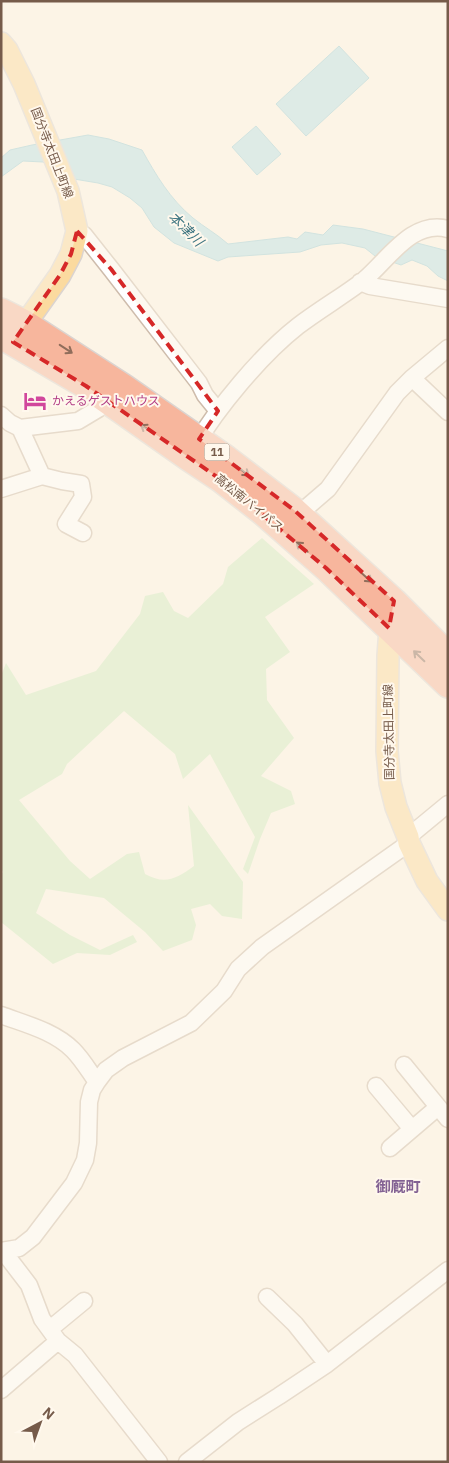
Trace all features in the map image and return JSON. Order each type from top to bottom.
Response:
[{"type":"highway","name":"高松南バイパス","points":[[1,311],[13,334],[106,401],[193,448],[226,458],[299,514],[394,601],[448,655]]},
{"type":"highway","name":"高松南バイパス","points":[[13,334],[124,386],[193,448],[220,479],[262,512],[326,568],[448,685]]},
{"type":"main road","name":"国分寺太田上町線","points":[[1,43],[7,50],[24,84],[47,139],[68,191],[77,230],[72,254],[60,275],[13,334]]},
{"type":"main road","name":"国分寺太田上町線","points":[[394,601],[389,628],[387,752],[390,783],[396,807],[408,840],[428,881],[448,910]]},
{"type":"street","points":[[193,448],[218,411],[280,341],[365,278],[408,238],[431,227],[448,229]]},
{"type":"street","points":[[77,230],[111,269],[218,411]]},
{"type":"street","points":[[365,278],[370,286],[448,299]]},
{"type":"street","points":[[299,514],[328,489],[397,393],[448,348]]},
{"type":"street","points":[[412,378],[448,412]]},
{"type":"street","points":[[1,415],[10,423],[20,428],[78,420],[98,409],[106,401]]},
{"type":"street","points":[[20,428],[42,476]]},
{"type":"street","points":[[1,489],[42,476],[81,484],[83,497],[66,524],[83,533]]},
{"type":"street","points":[[159,1462],[75,1355],[54,1335],[42,1319],[29,1285],[2,1251],[19,1248],[33,1237],[74,1183],[86,1160],[92,1090],[106,1070],[123,1058],[191,1023],[224,991],[238,969],[262,947],[408,840],[448,804]]},
{"type":"street","points":[[1,1015],[42,1030],[57,1038],[79,1056],[97,1082]]},
{"type":"street","points":[[390,1148],[412,1129],[443,1113],[404,1065]]},
{"type":"street","points":[[376,1086],[412,1129]]},
{"type":"street","points":[[187,1462],[238,1422],[327,1364],[448,1270]]},
{"type":"street","points":[[267,1297],[295,1324],[327,1364]]},
{"type":"street","points":[[1,1390],[84,1301]]},
{"type":"highlighted area","points":[[77,231],[111,269],[218,411],[199,439],[294,510],[394,601],[389,628],[326,568],[220,479],[86,386],[13,342],[60,275],[71,254]]},
{"type":"green space","points":[[262,538],[314,584],[265,617],[290,652],[266,669],[267,700],[294,738],[261,776],[291,791],[295,804],[271,813],[248,874],[243,869],[255,837],[210,754],[183,779],[175,754],[124,711],[67,764],[62,774],[19,800],[70,861],[90,879],[127,854],[139,852],[145,874],[159,879],[165,880],[176,877],[194,866],[188,805],[243,882],[242,919],[222,916],[210,904],[191,909],[196,925],[192,940],[163,951],[145,932],[104,898],[46,889],[36,913],[70,935],[100,950],[133,935],[137,942],[110,955],[77,953],[53,964],[1,922],[1,875],[3,872],[1,869],[1,676],[6,663],[26,695],[96,671],[140,614],[145,596],[163,592],[174,611],[188,618],[223,584],[228,567]]},
{"type":"water","points":[[339,46],[369,78],[306,136],[276,104]]},
{"type":"water","points":[[256,126],[281,154],[257,175],[232,147]]},
{"type":"water","name":"本津川","points":[[88,135],[109,139],[142,150],[158,177],[177,203],[193,218],[228,244],[288,237],[297,239],[305,232],[323,235],[333,225],[363,229],[448,251],[448,281],[438,276],[427,266],[412,260],[401,265],[375,256],[365,248],[342,243],[321,245],[300,252],[228,257],[218,261],[174,243],[154,227],[142,208],[112,187],[74,179],[43,162],[23,161],[1,177],[1,158],[10,150]]},
{"type":"place","name":"かえるゲストハウス","points":[[35,401]]},
{"type":"district","name":"御厩町","points":[[398,1187]]}]
